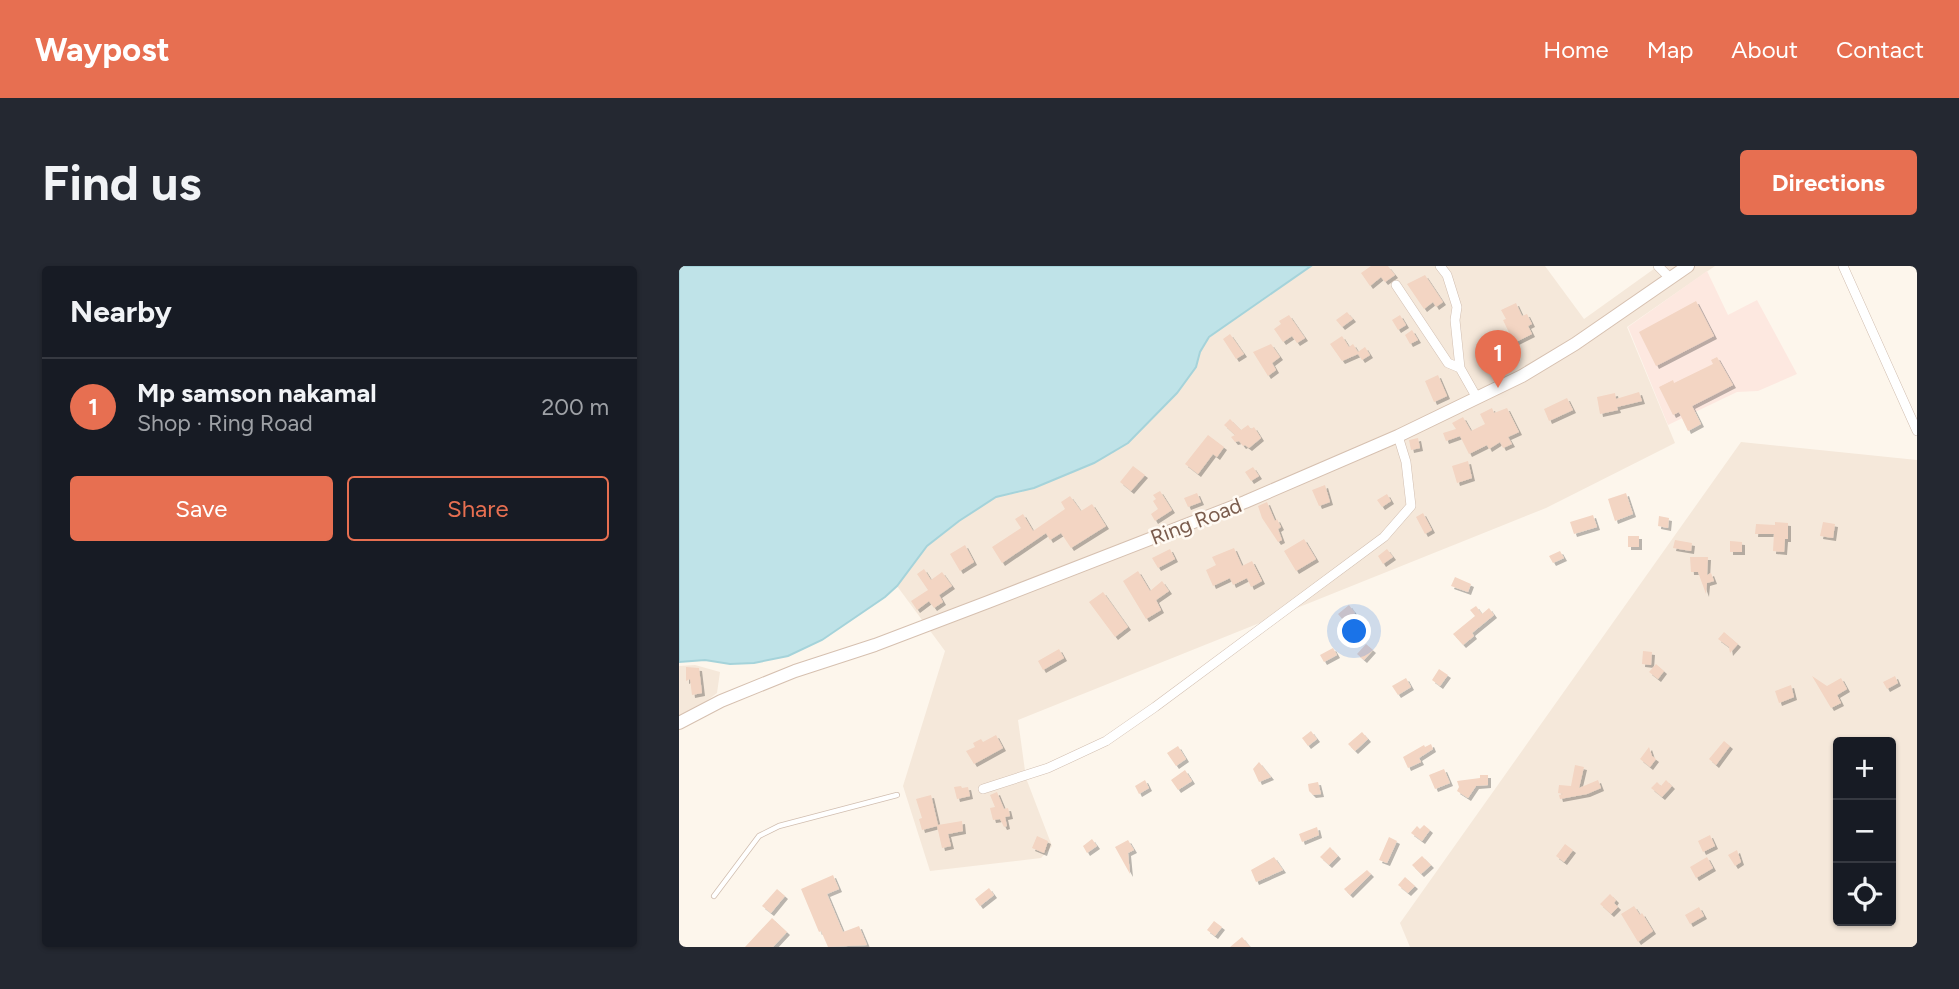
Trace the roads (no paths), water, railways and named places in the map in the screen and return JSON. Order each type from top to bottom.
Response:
[{"type":"main road","name":"Ring Road","points":[[679,723],[721,701],[1245,502],[1398,436],[1522,376],[1688,266]]},
{"type":"street","points":[[1440,266],[1447,275],[1457,307],[1455,320],[1460,368],[1477,398]]},
{"type":"street","points":[[1658,266],[1670,278]]},
{"type":"street","points":[[1843,266],[1917,430]]},
{"type":"street","points":[[1396,285],[1448,363],[1460,368]]},
{"type":"street","points":[[983,789],[1048,768],[1106,741],[1384,537],[1411,506],[1406,462],[1398,436]]},
{"type":"lane","points":[[713,896],[759,836],[779,826],[897,795]]},
{"type":"water","points":[[679,266],[1311,266],[1209,337],[1200,352],[1196,367],[1177,393],[1128,443],[1094,463],[1034,488],[996,497],[927,546],[897,586],[885,597],[822,640],[788,656],[754,663],[730,664],[705,660],[679,662]]},
{"type":"place","name":"Mp samson nakamal","points":[[1498,388]]}]
